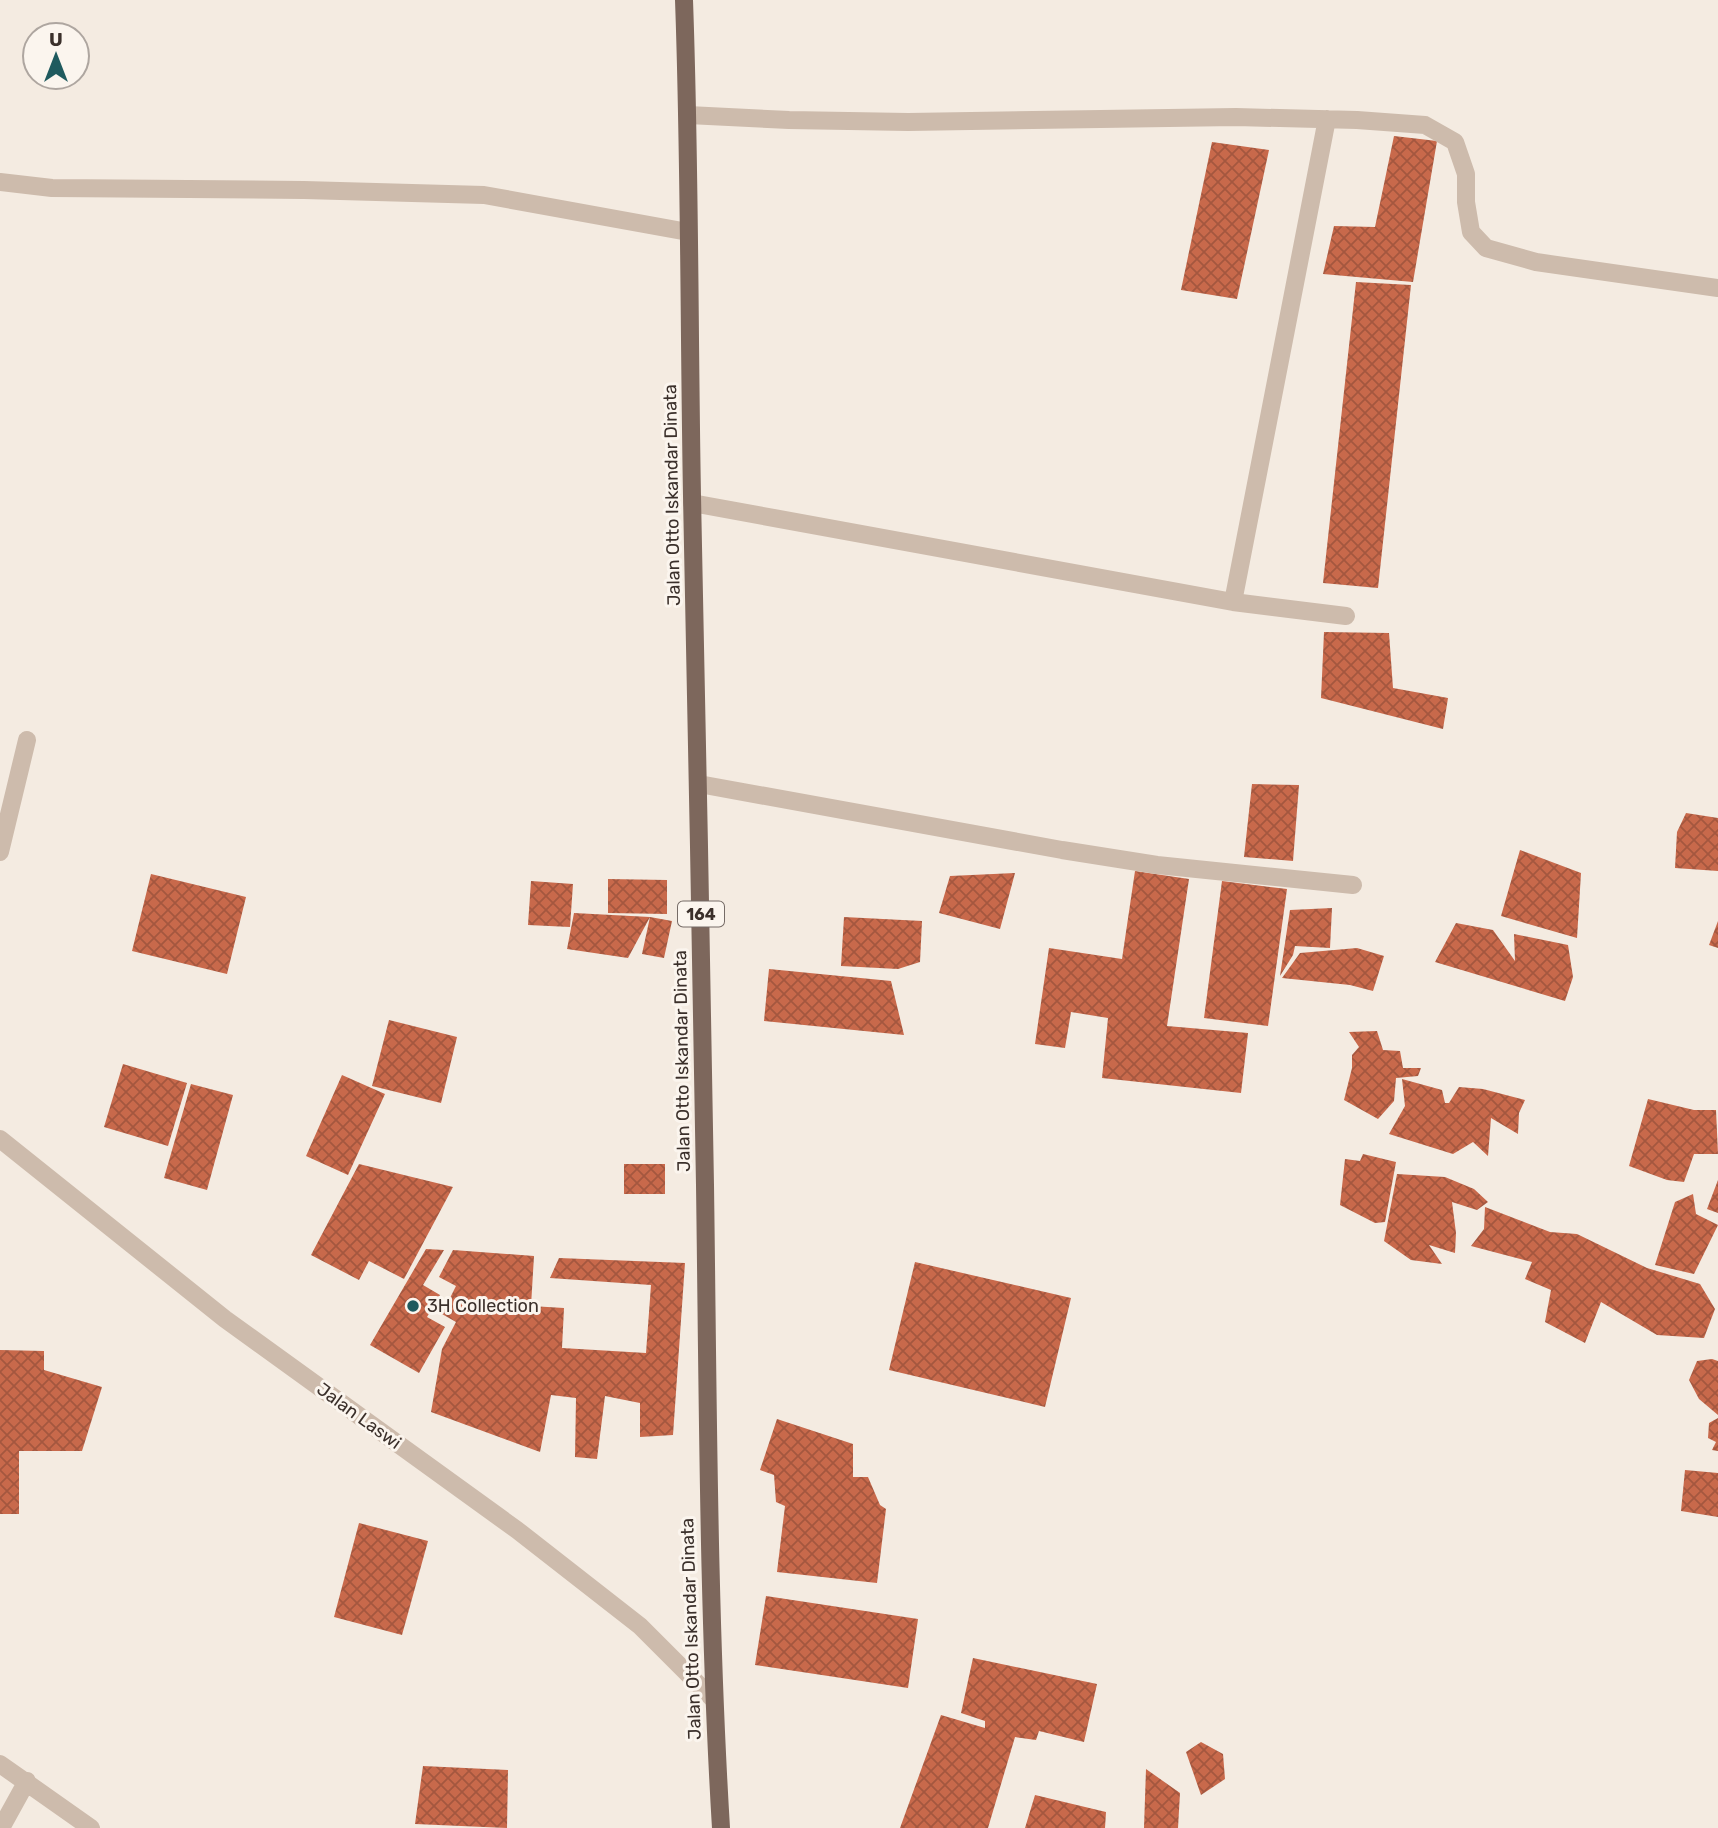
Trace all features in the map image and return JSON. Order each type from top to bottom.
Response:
[{"type":"main road","name":"Jalan Otto Iskandar Dinata","points":[[684,0],[713,1699],[721,1828]]},
{"type":"street","points":[[688,115],[908,122],[1236,117],[1425,125],[1455,142],[1466,174],[1466,202],[1471,232],[1486,248],[1536,262],[1718,288]]},
{"type":"street","points":[[1233,602],[1327,119]]},
{"type":"street","points":[[0,182],[52,188],[484,195],[688,232]]},
{"type":"street","points":[[692,503],[1233,602],[1346,616]]},
{"type":"street","points":[[0,852],[27,740]]},
{"type":"street","points":[[699,785],[1157,865],[1353,885]]},
{"type":"street","name":"Jalan Laswi","points":[[0,1139],[225,1319],[517,1530],[640,1626],[713,1699]]},
{"type":"street","points":[[0,1764],[91,1828]]},
{"type":"street","points":[[1,1828],[27,1781]]},
{"type":"building","points":[[1394,136],[1437,141],[1413,282],[1323,274],[1334,226],[1375,227]]},
{"type":"building","points":[[1212,142],[1269,150],[1237,299],[1181,290]]},
{"type":"building","points":[[1356,282],[1411,285],[1378,588],[1323,583]]},
{"type":"building","points":[[1324,632],[1389,633],[1393,688],[1448,698],[1443,729],[1321,698]]},
{"type":"building","points":[[1252,784],[1299,785],[1293,861],[1244,857]]},
{"type":"building","points":[[1686,813],[1718,818],[1718,871],[1675,868],[1677,832]]},
{"type":"building","points":[[1520,850],[1581,873],[1577,938],[1501,916]]},
{"type":"building","points":[[1135,871],[1189,879],[1167,1026],[1248,1033],[1241,1093],[1102,1078],[1108,1018],[1071,1012],[1065,1048],[1035,1044],[1049,948],[1122,959]]},
{"type":"building","points":[[1015,873],[1000,929],[939,913],[950,876]]},
{"type":"building","points":[[151,874],[246,897],[227,974],[132,951]]},
{"type":"building","points":[[608,879],[667,880],[667,914],[608,913]]},
{"type":"building","points":[[531,881],[573,884],[570,927],[528,925]]},
{"type":"building","points":[[1222,881],[1287,889],[1268,1026],[1204,1018]]},
{"type":"building","points":[[1332,908],[1330,948],[1295,946],[1293,955],[1280,976],[1290,910]]},
{"type":"building","points":[[574,913],[650,917],[628,958],[567,949]]},
{"type":"building","points":[[650,917],[672,921],[664,958],[642,954]]},
{"type":"building","points":[[844,917],[922,921],[920,962],[898,969],[841,966]]},
{"type":"building","points":[[1718,921],[1718,948],[1709,945]]},
{"type":"building","points":[[1456,923],[1493,930],[1515,961],[1514,934],[1568,945],[1573,977],[1565,1001],[1435,962]]},
{"type":"building","points":[[1357,948],[1384,956],[1373,991],[1350,985],[1282,978],[1300,953]]},
{"type":"building","points":[[769,969],[891,981],[904,1035],[764,1021]]},
{"type":"building","points":[[389,1020],[457,1037],[441,1103],[372,1086]]},
{"type":"building","points":[[1377,1031],[1383,1050],[1400,1051],[1403,1068],[1421,1068],[1418,1076],[1396,1078],[1394,1101],[1378,1119],[1344,1100],[1352,1068],[1352,1055],[1359,1047],[1349,1032]]},
{"type":"building","points":[[123,1064],[187,1083],[168,1146],[104,1127]]},
{"type":"building","points":[[342,1075],[385,1094],[348,1175],[306,1156]]},
{"type":"building","points":[[1402,1079],[1442,1090],[1445,1103],[1449,1103],[1459,1087],[1483,1089],[1525,1100],[1519,1113],[1518,1134],[1491,1118],[1488,1156],[1473,1142],[1453,1154],[1389,1134],[1405,1106]]},
{"type":"building","points":[[191,1084],[233,1095],[207,1190],[164,1178]]},
{"type":"building","points":[[1648,1099],[1694,1110],[1716,1110],[1718,1154],[1694,1154],[1684,1182],[1667,1180],[1629,1166]]},
{"type":"building","points":[[1363,1154],[1396,1162],[1385,1222],[1375,1223],[1340,1205],[1345,1159],[1360,1161]]},
{"type":"building","points":[[359,1164],[453,1187],[404,1279],[369,1261],[359,1280],[311,1255]]},
{"type":"building","points":[[624,1164],[665,1164],[665,1194],[624,1194]]},
{"type":"building","points":[[1397,1174],[1445,1177],[1474,1189],[1488,1202],[1477,1210],[1452,1202],[1456,1233],[1455,1253],[1429,1245],[1442,1264],[1411,1260],[1384,1241]]},
{"type":"building","points":[[1718,1180],[1718,1213],[1707,1209]]},
{"type":"building","points":[[1693,1194],[1696,1214],[1718,1225],[1694,1274],[1655,1265],[1675,1202]]},
{"type":"building","points":[[1485,1207],[1550,1232],[1577,1234],[1647,1268],[1700,1284],[1715,1309],[1704,1338],[1657,1335],[1601,1302],[1585,1343],[1545,1322],[1551,1290],[1525,1279],[1532,1262],[1471,1246],[1484,1229]]},
{"type":"building","name":"3H Collection","points":[[426,1249],[444,1250],[423,1285],[440,1295],[427,1317],[445,1327],[419,1373],[370,1345]]},
{"type":"building","points":[[453,1250],[534,1256],[531,1306],[564,1308],[562,1348],[646,1353],[651,1285],[550,1278],[559,1258],[685,1263],[673,1435],[640,1437],[640,1403],[605,1396],[597,1459],[575,1457],[576,1398],[551,1395],[540,1452],[431,1412],[442,1349],[456,1322],[442,1314],[456,1286],[439,1277]]},
{"type":"building","points":[[915,1262],[1071,1298],[1045,1407],[889,1370]]},
{"type":"building","points":[[0,1350],[44,1351],[44,1370],[102,1387],[82,1451],[19,1451],[19,1514],[0,1514]]},
{"type":"building","points":[[1697,1361],[1718,1361],[1718,1415],[1699,1399],[1689,1380]]},
{"type":"building","points":[[1718,1418],[1718,1451],[1712,1450],[1716,1442],[1708,1438],[1709,1423]]},
{"type":"building","points":[[777,1419],[853,1444],[853,1477],[868,1477],[880,1505],[886,1509],[877,1583],[777,1572],[785,1506],[776,1502],[774,1475],[760,1470]]},
{"type":"building","points":[[1685,1470],[1718,1473],[1718,1517],[1681,1511]]},
{"type":"building","points":[[359,1523],[428,1541],[402,1635],[334,1617]]},
{"type":"building","points":[[766,1596],[918,1619],[908,1688],[755,1665]]},
{"type":"building","points":[[973,1658],[1097,1684],[1084,1742],[1039,1731],[1036,1740],[1015,1737],[988,1828],[900,1828],[941,1715],[985,1728],[985,1721],[961,1713]]},
{"type":"building","points":[[1201,1742],[1223,1754],[1225,1779],[1201,1795],[1186,1752]]},
{"type":"building","points":[[423,1766],[508,1770],[507,1828],[415,1824]]},
{"type":"building","points":[[1146,1769],[1180,1793],[1178,1828],[1144,1828]]},
{"type":"building","points":[[1035,1795],[1106,1812],[1105,1828],[1025,1828]]},
{"type":"place","name":"3H Collection","points":[[413,1306]]}]
